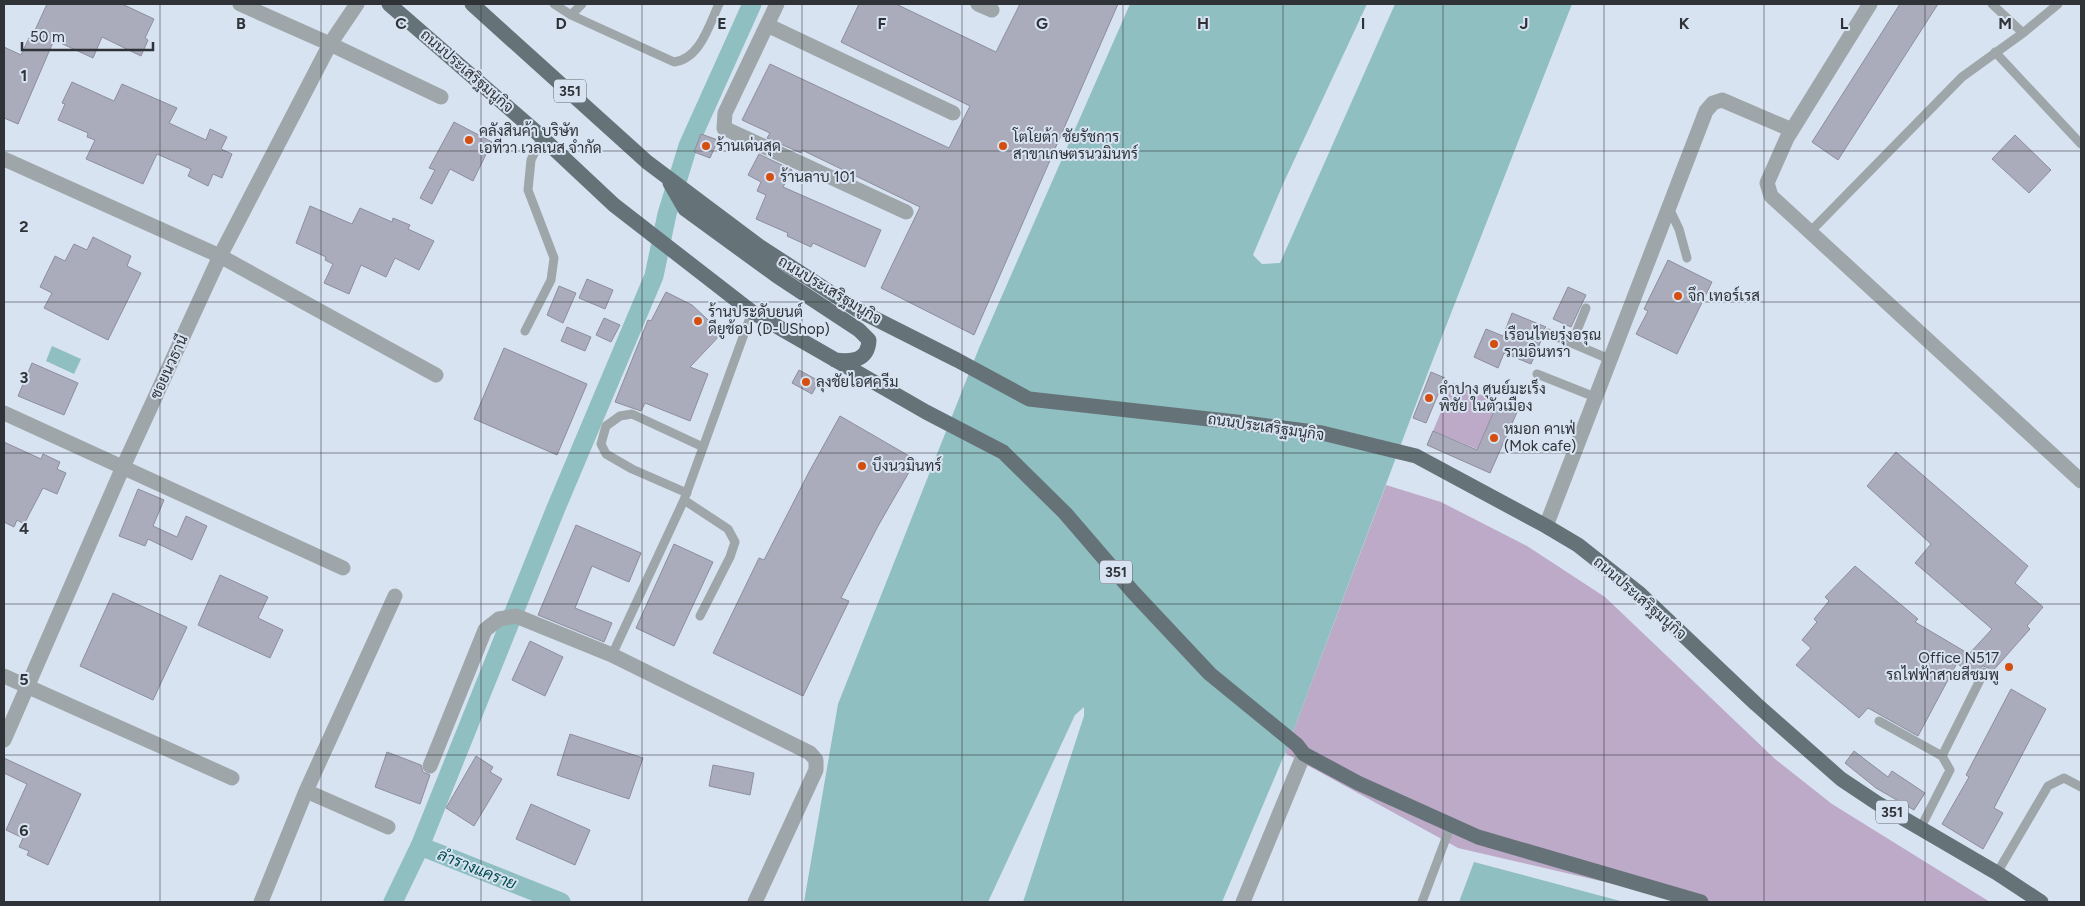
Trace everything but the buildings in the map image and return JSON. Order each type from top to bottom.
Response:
[{"type":"main road","name":"ถนนประเสริฐมนูกิจ","points":[[389,4],[542,137],[614,205],[752,312],[926,412],[1003,452],[1065,513],[1133,592],[1210,674],[1300,749],[1358,783],[1478,837],[1697,901]]},
{"type":"main road","name":"ถนนประเสริฐมนูกิจ","points":[[472,4],[647,162],[667,177],[684,198],[856,309],[1029,399],[1245,423],[1322,434],[1416,456],[1546,526],[1578,545],[1640,594],[1756,704],[1841,778],[1920,829],[1997,873],[2041,902]]},
{"type":"main road","points":[[684,198],[685,209],[734,245],[859,330],[869,340],[869,348],[863,358],[850,362],[833,360]]},
{"type":"street","points":[[240,4],[441,97]]},
{"type":"street","name":"ซอยนวธานี","points":[[4,740],[123,467],[220,256],[330,44],[357,4]]},
{"type":"street","points":[[777,4],[725,113],[724,128],[906,212]]},
{"type":"street","points":[[978,4],[992,10]]},
{"type":"street","points":[[1870,4],[1792,130],[1768,183],[1771,196],[2081,481]]},
{"type":"street","points":[[767,25],[953,113]]},
{"type":"street","points":[[1546,526],[1706,111],[1713,103],[1722,100],[1738,105],[1792,130]]},
{"type":"street","points":[[4,159],[220,256],[436,376]]},
{"type":"street","points":[[4,414],[343,568]]},
{"type":"street","points":[[261,902],[306,791],[395,596]]},
{"type":"street","points":[[430,766],[485,630],[499,619],[512,617],[612,655],[810,753],[816,760],[816,770],[755,902]]},
{"type":"street","points":[[4,676],[232,778]]},
{"type":"street","points":[[1243,902],[1300,749]]},
{"type":"street","points":[[306,791],[388,827]]},
{"type":"lane","points":[[554,4],[571,15],[674,62],[687,60],[696,51],[719,4]]},
{"type":"lane","points":[[571,15],[582,4]]},
{"type":"lane","points":[[1992,4],[2023,33]]},
{"type":"lane","points":[[1810,232],[1962,77],[1994,52],[2023,33],[2058,4]]},
{"type":"lane","points":[[1994,52],[2081,144]]},
{"type":"lane","points":[[525,331],[551,280],[554,258],[548,238],[535,213],[528,190],[531,160],[542,137]]},
{"type":"lane","points":[[1669,208],[1680,229],[1687,258]]},
{"type":"lane","points":[[1572,343],[1586,308]]},
{"type":"lane","points":[[612,655],[685,496],[752,312]]},
{"type":"lane","points":[[1548,332],[1610,359]]},
{"type":"lane","points":[[1537,374],[1595,397]]},
{"type":"lane","points":[[700,616],[730,557],[735,542],[728,529],[685,496],[606,454],[601,444],[606,426],[620,416],[632,414],[703,447]]},
{"type":"lane","points":[[1942,756],[1984,672]]},
{"type":"lane","points":[[1878,721],[1942,756],[1950,770],[1920,829]]},
{"type":"lane","points":[[1997,873],[2048,786],[2064,778],[2081,787]]},
{"type":"lane","points":[[1422,902],[1450,825]]},
{"type":"shaded area","points":[[1130,4],[1367,4],[1283,184],[1253,255],[1262,264],[1280,263],[1395,4],[1572,4],[1430,367],[1285,753],[1222,902],[1023,902],[1084,716],[1084,707],[1075,715],[988,902],[804,902],[838,704],[979,348]]},
{"type":"shaded area","points":[[52,346],[81,359],[74,374],[46,361]]},
{"type":"shaded area","points":[[1453,383],[1498,402],[1477,449],[1433,431]]},
{"type":"shaded area","points":[[1386,485],[1441,502],[1527,546],[1605,597],[1775,759],[1832,804],[1990,902],[1691,902],[1458,848],[1285,753]]},
{"type":"shaded area","points":[[1474,862],[1624,902],[1459,902]]},
{"type":"waterway","points":[[393,902],[420,846],[556,508],[654,276],[667,214],[688,146],[752,4]]},
{"type":"waterway","name":"ลำรางแคราย","points":[[420,846],[561,902]]},
{"type":"place","name":"คลังสินค้า บริษัท เอทีวา เวลเนส จำกัด","points":[[469,140]]},
{"type":"place","name":"ร้านเด่นสุด","points":[[706,146]]},
{"type":"place","name":"โตโยต้า ชัยรัชการ สาขาเกษตรนวมินทร์","points":[[1003,146]]},
{"type":"place","name":"ร้านลาบ 101","points":[[770,177]]},
{"type":"place","name":"จึก เทอร์เรส","points":[[1678,296]]},
{"type":"place","name":"ร้านประดับยนต์ ดียูช้อป (D-UShop)","points":[[698,321]]},
{"type":"place","name":"เรือนไทยรุ่งอรุณ รามอินทรา","points":[[1494,344]]},
{"type":"place","name":"ลุงชัยไอศครีม","points":[[806,382]]},
{"type":"place","name":"ลำปาง ศูนย์มะเร็ง พิชัย ในตัวเมือง","points":[[1429,398]]},
{"type":"place","name":"หมอก คาเฟ่ (Mok cafe)","points":[[1494,438]]},
{"type":"place","name":"บึงนวมินทร์","points":[[862,466]]},
{"type":"place","name":"Office N517 รถไฟฟ้าสายสีชมพู","points":[[2009,667]]}]
